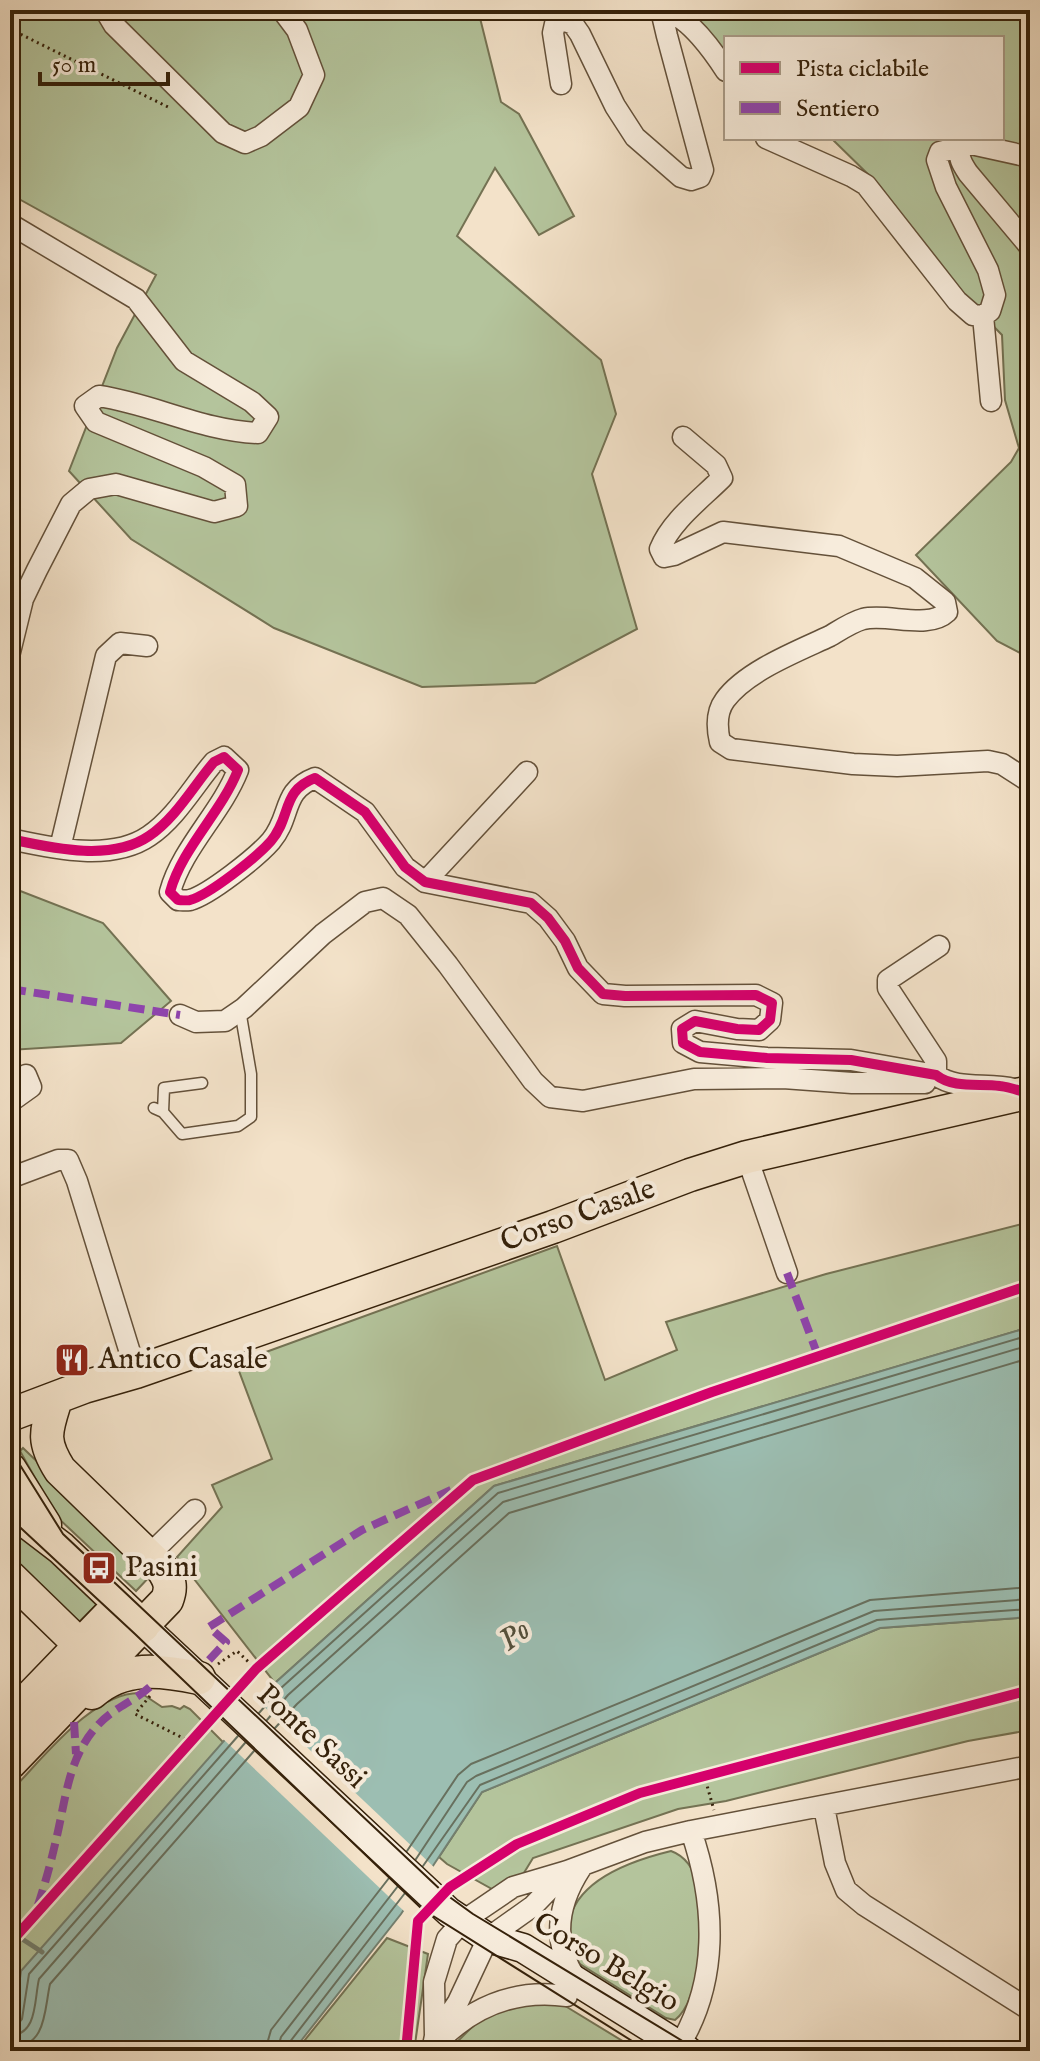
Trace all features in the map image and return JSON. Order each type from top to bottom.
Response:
[{"type":"main road","name":"Corso Casale","points":[[10,1415],[553,1227],[690,1175],[747,1157],[1028,1092]]},
{"type":"main road","points":[[10,1718],[80,1645],[131,1615],[167,1600],[171,1590],[169,1579],[60,1470],[48,1451],[48,1423],[56,1399]]},
{"type":"main road","points":[[10,1469],[61,1548]]},
{"type":"main road","points":[[10,1509],[61,1548],[131,1615]]},
{"type":"main road","points":[[10,1577],[80,1645]]},
{"type":"main road","points":[[10,1763],[131,1615]]},
{"type":"main road","name":"Ponte Sassi","points":[[131,1615],[206,1676],[432,1898]]},
{"type":"main road","points":[[10,1763],[51,1734],[107,1680],[134,1671],[206,1676]]},
{"type":"main road","name":"Corso Belgio","points":[[432,1898],[488,1938],[506,1959],[573,1989],[676,2050]]},
{"type":"street","points":[[105,10],[114,25],[201,113],[223,133],[245,143],[261,136],[299,107],[314,75],[297,30],[282,10]]},
{"type":"street","points":[[561,84],[553,33],[555,24],[563,20],[573,24],[580,34],[615,106],[635,137],[681,177],[691,180],[700,177],[703,170],[663,19],[667,13],[691,28],[724,68]]},
{"type":"street","points":[[770,140],[866,185],[957,301],[973,315],[983,316],[990,311],[995,295],[988,270],[946,187],[937,160],[940,152],[971,144],[1030,157]]},
{"type":"street","points":[[960,147],[961,163],[1030,247]]},
{"type":"street","points":[[10,224],[136,299],[184,361],[252,402],[268,417],[258,433],[230,432],[130,401],[99,396],[85,406],[96,422],[204,467],[235,485],[237,506],[214,512],[116,484],[89,489],[71,504],[37,570],[23,599],[10,652]]},
{"type":"street","points":[[983,316],[991,401]]},
{"type":"street","points":[[683,437],[716,465],[722,478],[663,540],[660,549],[664,557],[723,532],[839,546],[915,578],[945,602],[947,612],[939,620],[929,621],[863,619],[752,676],[725,699],[717,730],[720,742],[731,749],[853,764],[897,766],[988,761],[1002,764],[1030,782]]},
{"type":"street","points":[[60,848],[106,656],[120,643],[147,646]]},
{"type":"street","points":[[10,839],[60,848],[106,850],[131,845],[150,835],[214,762],[224,757],[238,770],[229,793],[175,875],[170,892],[178,900],[189,901],[236,872],[271,840],[285,818],[291,793],[301,783],[315,778],[365,812],[405,867],[425,882],[531,903],[548,918],[565,941],[578,968],[603,994],[756,995],[772,1003],[770,1020],[759,1030],[695,1021],[682,1029],[683,1043],[700,1052],[767,1058],[851,1060],[939,1077],[963,1085],[1002,1086],[1028,1092]]},
{"type":"street","points":[[425,882],[527,772]]},
{"type":"street","points":[[180,1015],[196,1022],[225,1021],[323,934],[365,902],[383,898],[408,915],[523,1070],[550,1097],[583,1101],[694,1079],[783,1078],[852,1083],[930,1083],[939,1077]]},
{"type":"street","points":[[939,946],[888,980],[888,988],[936,1061],[939,1077]]},
{"type":"street","points":[[10,1102],[31,1087],[26,1075]]},
{"type":"street","points":[[747,1157],[787,1273]]},
{"type":"street","points":[[10,1178],[58,1160],[68,1160],[136,1372]]},
{"type":"street","points":[[148,1556],[195,1510]]},
{"type":"street","points":[[434,2045],[434,1982],[447,1939],[463,1921],[513,1887],[645,1842],[691,1831],[1030,1766]]},
{"type":"street","points":[[824,1807],[835,1863],[846,1890],[864,1905],[1030,2010]]},
{"type":"street","points":[[676,2050],[690,2029],[701,1998],[710,1952],[703,1869],[691,1831]]},
{"type":"street","points":[[434,2045],[488,1938],[533,1906],[575,1868]]},
{"type":"street","points":[[434,2045],[473,2014],[499,2000],[573,1989],[564,1956],[560,1921],[564,1897],[575,1868]]},
{"type":"lane","points":[[202,1083],[164,1088],[158,1110],[182,1134],[238,1126],[251,1117],[251,1074],[240,1010]]},
{"type":"path","points":[[10,29],[180,112]]},
{"type":"path","points":[[206,1676],[237,1651],[256,1669],[267,1659]]},
{"type":"path","points":[[150,1696],[135,1714],[189,1741],[179,1753]]},
{"type":"path","points":[[691,1779],[717,1772]]},
{"type":"path","points":[[704,1775],[719,1825]]},
{"type":"green space","points":[[10,10],[478,10],[501,102],[519,114],[574,216],[539,235],[495,168],[457,236],[601,360],[616,414],[592,474],[637,629],[535,683],[422,687],[274,628],[131,539],[69,471],[117,348],[156,275],[10,194]]},
{"type":"green space","points":[[689,10],[1030,10],[1030,658],[997,641],[916,555],[1011,462],[1019,448],[1005,400],[1002,335],[959,291],[879,185],[833,140],[1004,140],[1004,36],[724,36],[724,51]]},
{"type":"green space","points":[[10,887],[103,923],[171,1001],[121,1043],[10,1050]]},
{"type":"green space","points":[[1030,1222],[1030,1327],[494,1486],[275,1683],[177,1557],[222,1507],[212,1485],[272,1459],[236,1363],[557,1246],[605,1380],[677,1350],[666,1322],[826,1274]]},
{"type":"green space","points":[[23,1448],[153,1573],[136,1591],[57,1517],[20,1451]]},
{"type":"green space","points":[[10,1521],[98,1603],[76,1625],[10,1562]]},
{"type":"green space","points":[[1030,1617],[1030,1730],[968,1741],[726,1801],[678,1809],[533,1858],[522,1876],[501,1894],[439,1857],[482,1792],[880,1628]]},
{"type":"green space","points":[[141,1693],[162,1707],[180,1709],[184,1706],[190,1709],[235,1754],[10,2051],[10,1792],[87,1715],[123,1695]]},
{"type":"green space","points":[[671,1851],[685,1860],[694,1873],[701,1915],[696,1976],[684,2009],[675,2020],[666,2018],[580,1964],[568,1934],[574,1908],[595,1883],[624,1866]]},
{"type":"green space","points":[[387,1938],[428,1954],[414,2051],[296,2051]]},
{"type":"green space","points":[[557,2001],[639,2051],[448,2051],[495,2009]]},
{"type":"water","name":"Po","points":[[1030,1327],[1030,1617],[880,1628],[482,1792],[401,1914],[293,2051],[10,2051],[21,1971],[275,1683],[494,1486]]},
{"type":"pier","points":[[256,1699],[436,1869],[406,1913],[221,1737]]},
{"type":"waterway","points":[[10,1931],[42,1952]]},
{"type":"tram line","points":[[10,1449],[63,1534],[444,1893],[473,1914],[699,2051]]},
{"type":"tram line","points":[[10,1518],[422,1909],[648,2051]]},
{"type":"marked path","points":[[10,989],[180,1015]]},
{"type":"marked path","points":[[787,1273],[818,1356]]},
{"type":"marked path","points":[[209,1660],[226,1642],[209,1627],[362,1530],[451,1490]]},
{"type":"marked path","points":[[38,1905],[80,1751],[104,1719],[152,1685]]},
{"type":"marked path","points":[[74,1722],[76,1754]]},
{"type":"cycle path","points":[[10,839],[81,851],[117,849],[134,844],[159,829],[214,762],[224,757],[238,770],[222,801],[183,860],[170,892],[178,900],[189,900],[220,883],[264,848],[278,832],[297,790],[315,778],[365,812],[405,867],[425,882],[531,903],[548,918],[565,941],[578,968],[603,994],[756,995],[772,1003],[770,1020],[759,1030],[695,1021],[682,1029],[683,1043],[700,1052],[767,1058],[851,1060],[936,1075],[959,1084],[1000,1086],[1026,1093]]},
{"type":"cycle path","points":[[10,1943],[256,1669],[473,1480],[712,1392],[1024,1287],[1030,1288]]},
{"type":"cycle path","points":[[406,2051],[418,1921],[450,1887],[517,1844],[640,1793],[1030,1690]]},
{"type":"place","name":"Antico Casale","points":[[72,1360]]},
{"type":"place","name":"Pasini","points":[[99,1568]]}]
